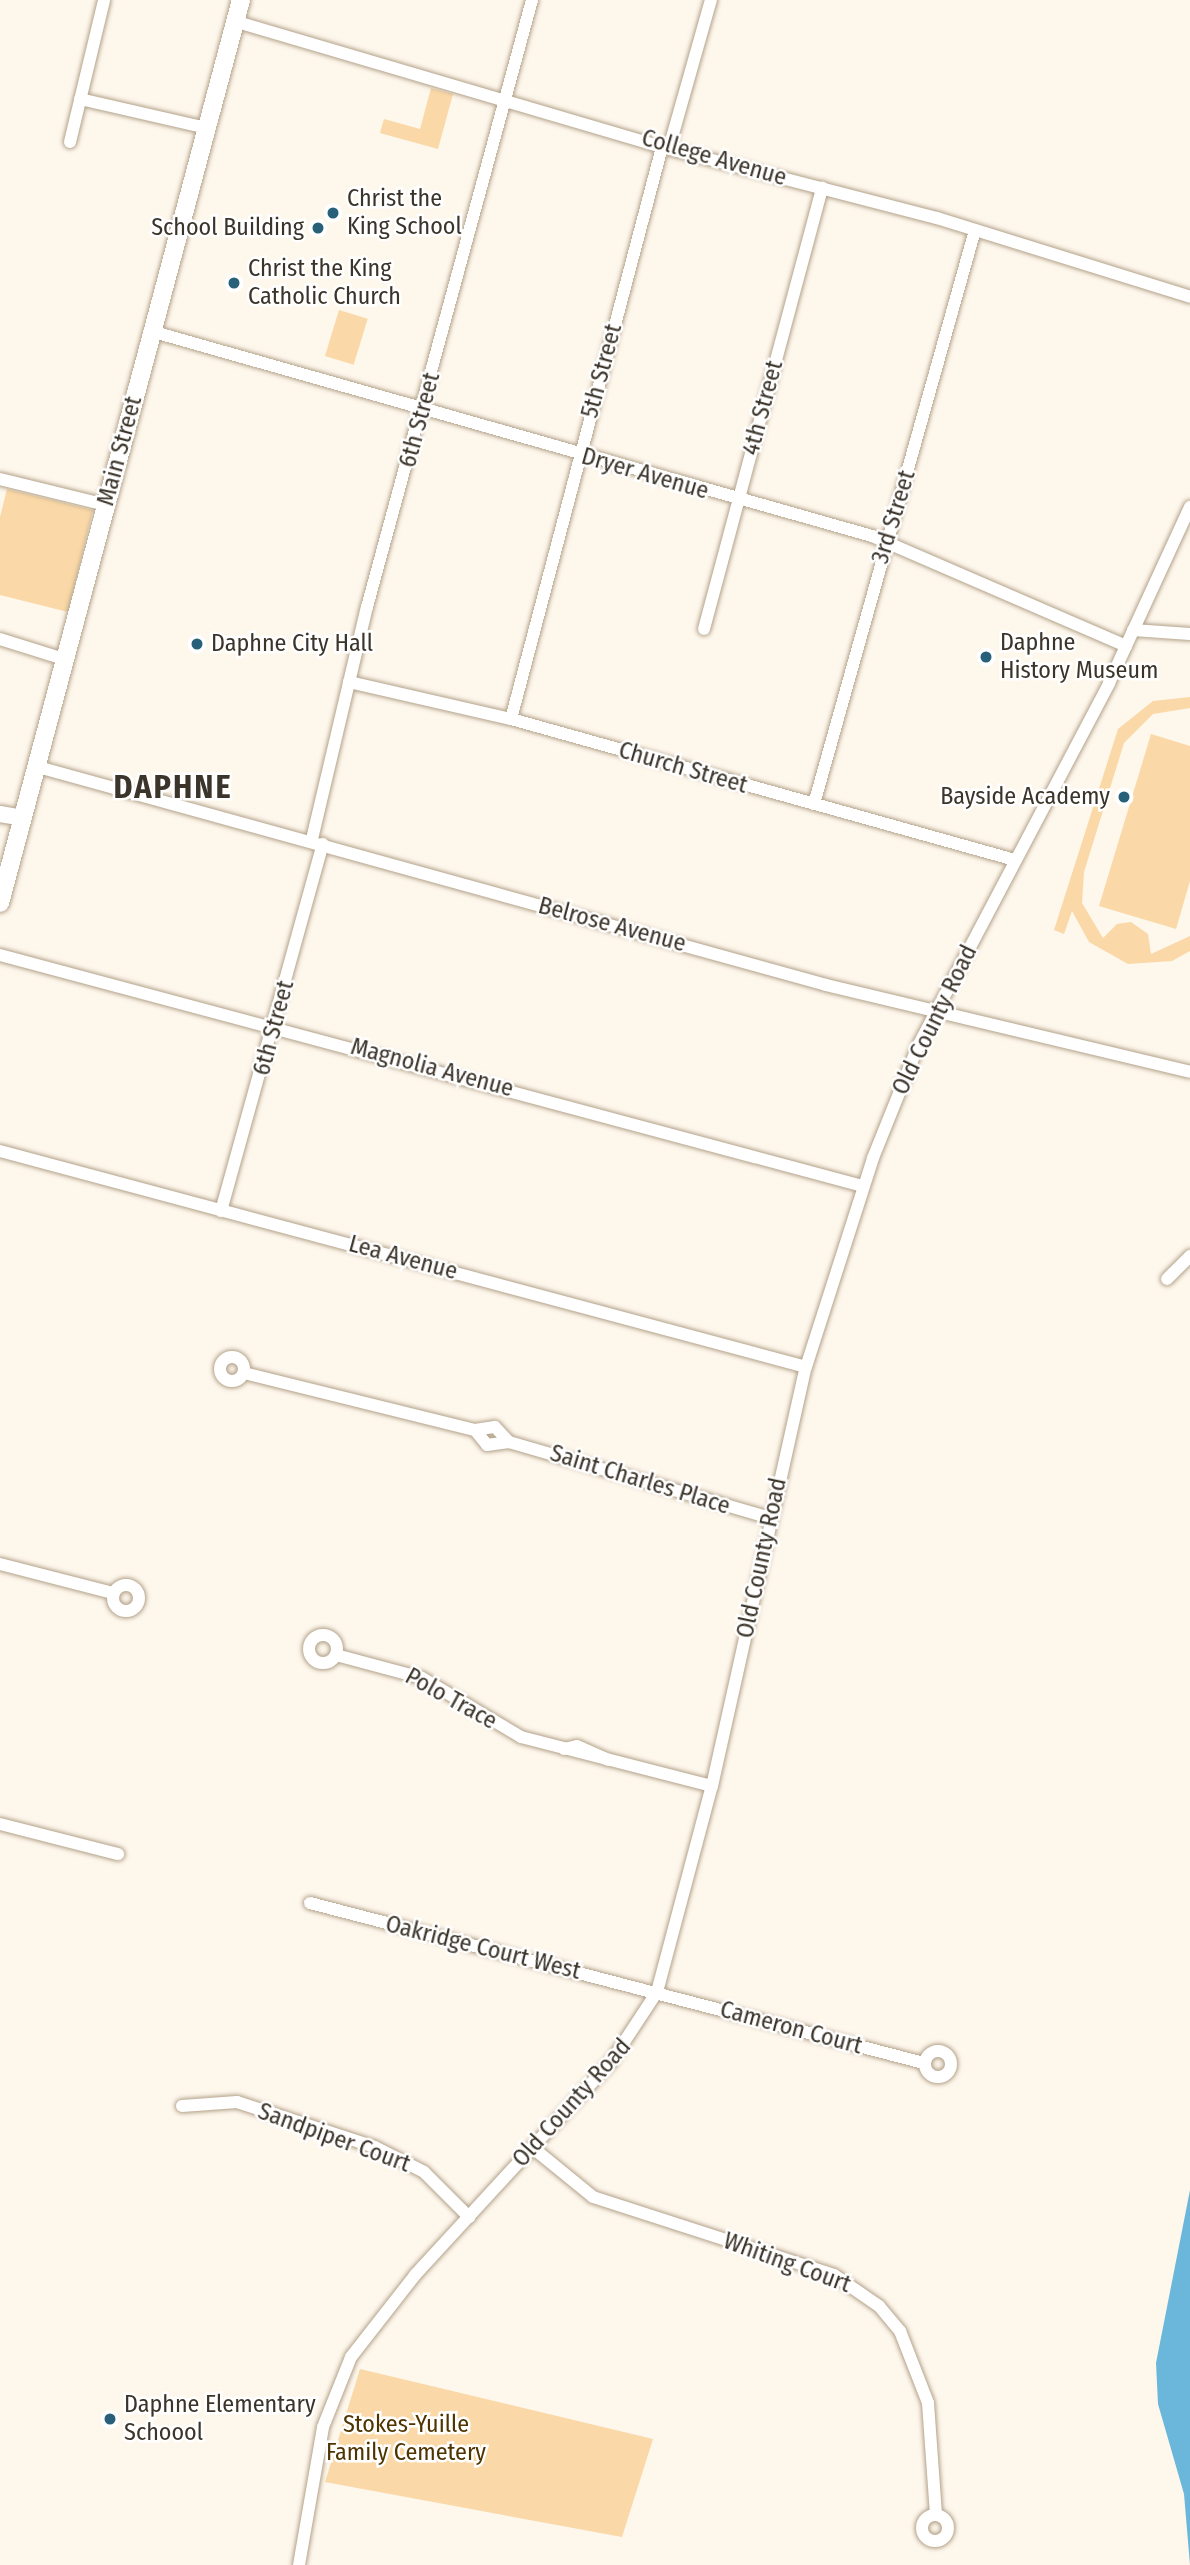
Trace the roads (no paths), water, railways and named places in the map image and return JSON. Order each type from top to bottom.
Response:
[{"type":"main road","name":"Main Street","points":[[0,903],[237,22],[236,1]]},
{"type":"street","points":[[69,142],[104,0]]},
{"type":"street","name":"6th Street","points":[[221,1211],[275,1026],[317,842],[349,682],[532,0]]},
{"type":"street","name":"5th Street","points":[[510,719],[666,148],[711,0]]},
{"type":"street","name":"College Avenue","points":[[237,22],[506,98],[666,148],[975,230],[1190,297]]},
{"type":"street","points":[[80,99],[207,128]]},
{"type":"street","name":"4th Street","points":[[704,629],[822,188]]},
{"type":"street","name":"3rd Street","points":[[814,804],[975,230]]},
{"type":"street","name":"Dryer Avenue","points":[[154,332],[422,411],[886,541],[1126,646]]},
{"type":"street","points":[[0,479],[107,505]]},
{"type":"street","name":"Old County Road","points":[[299,2565],[323,2427],[340,2376],[365,2336],[468,2217],[635,2033],[657,1992],[712,1786],[806,1367],[863,1186],[937,1009],[1126,646],[1190,507]]},
{"type":"street","points":[[1133,629],[1190,634]]},
{"type":"street","points":[[0,639],[66,660]]},
{"type":"street","name":"Church Street","points":[[349,682],[510,719],[1015,860]]},
{"type":"street","name":"Belrose Avenue","points":[[38,767],[317,842],[826,985],[937,1009],[1190,1072]]},
{"type":"street","points":[[0,814],[23,818]]},
{"type":"street","name":"Magnolia Avenue","points":[[0,955],[275,1026],[863,1186]]},
{"type":"street","name":"Lea Avenue","points":[[0,1151],[806,1367]]},
{"type":"street","points":[[1167,1279],[1190,1256]]},
{"type":"street","name":"Saint Charles Place","points":[[244,1373],[475,1430],[495,1427],[509,1441],[771,1518]]},
{"type":"street","points":[[0,1564],[113,1593]]},
{"type":"street","name":"Polo Trace","points":[[336,1655],[422,1678],[496,1726],[564,1749],[712,1786]]},
{"type":"street","points":[[0,1824],[118,1854]]},
{"type":"street","name":"Oakridge Court West","points":[[310,1903],[657,1992]]},
{"type":"street","name":"Cameron Court","points":[[657,1992],[924,2063]]},
{"type":"street","name":"Sandpiper Court","points":[[182,2106],[237,2102],[375,2147],[424,2172],[468,2217]]},
{"type":"street","name":"Whiting Court","points":[[533,2148],[593,2197],[834,2275],[879,2306],[900,2331],[928,2403],[936,2514]]},
{"type":"water","points":[[1190,2190],[1190,2565],[1184,2494],[1158,2404],[1156,2363]]},
{"type":"place","name":"Christ the King School","points":[[333,213]]},
{"type":"place","name":"School Building","points":[[318,228]]},
{"type":"place","name":"Christ the King Catholic Church","points":[[234,283]]},
{"type":"place","name":"Daphne City Hall","points":[[197,644]]},
{"type":"place","name":"Daphne History Museum","points":[[986,657]]},
{"type":"place","name":"Bayside Academy","points":[[1124,797]]},
{"type":"place","name":"Daphne Elementary Schoool","points":[[110,2419]]},
{"type":"district","name":"DAPHNE","points":[[173,787]]},
{"type":"park label","name":"Stokes-Yuille Family Cemetery","points":[[406,2439]]}]
